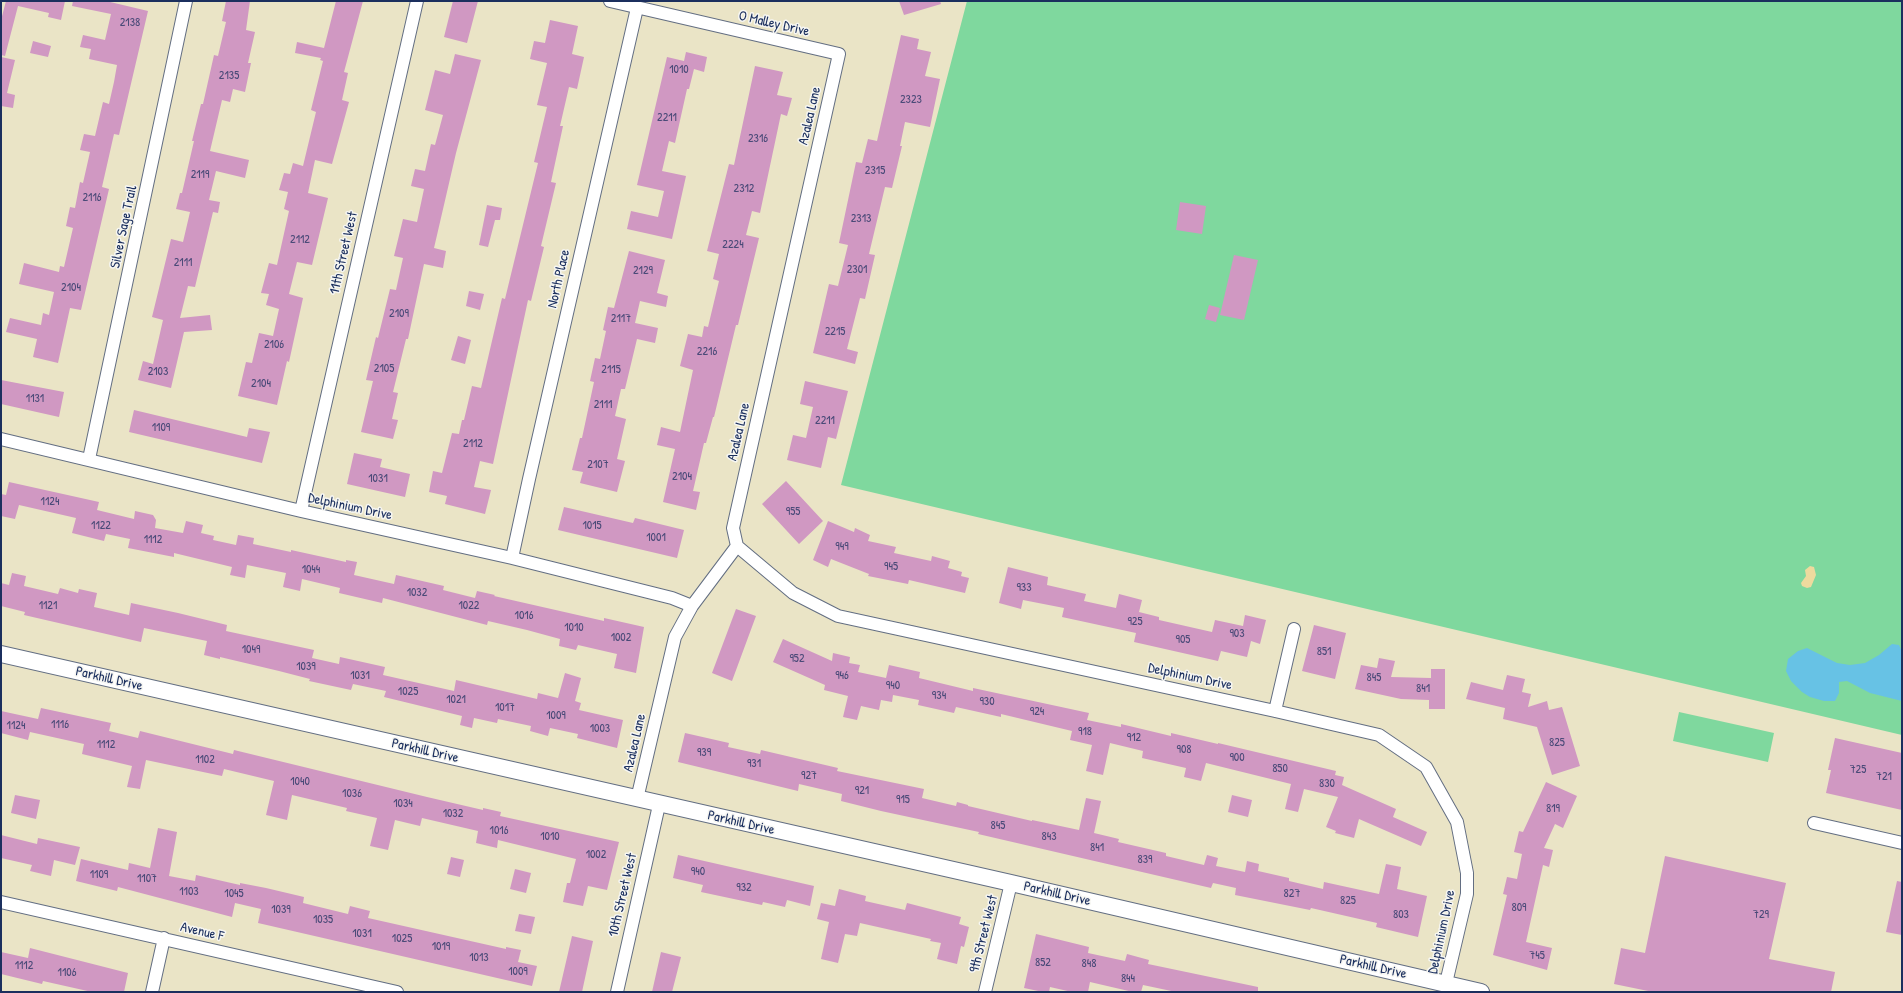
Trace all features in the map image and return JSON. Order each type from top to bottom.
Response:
[{"type":"street","name":"Silver Sage Trail","points":[[89,459],[186,1]]},
{"type":"street","name":"11th Street West","points":[[301,512],[417,1]]},
{"type":"street","name":"O Malley Drive","points":[[610,1],[839,54]]},
{"type":"street","name":"North Place","points":[[512,558],[528,479],[636,8]]},
{"type":"street","name":"Azalea Lane","points":[[637,799],[675,637],[692,606],[737,546],[733,528],[839,54]]},
{"type":"street","name":"Delphinium Drive","points":[[1,439],[89,459],[301,512],[512,558],[672,598],[692,606]]},
{"type":"street","name":"Delphinium Drive","points":[[737,546],[793,593],[838,616],[1379,735],[1426,767],[1457,822],[1467,873],[1467,894],[1446,983]]},
{"type":"street","points":[[1275,711],[1294,629]]},
{"type":"street","name":"Parkhill Drive","points":[[1,654],[659,805],[1011,883],[1482,992]]},
{"type":"street","name":"10th Street West","points":[[617,992],[659,805]]},
{"type":"street","points":[[1814,823],[1902,843]]},
{"type":"street","name":"9th Street West","points":[[985,992],[1011,883]]},
{"type":"street","name":"Avenue F","points":[[1,902],[397,992]]},
{"type":"street","points":[[152,992],[164,938]]},
{"type":"green space","points":[[967,1],[1902,1],[1902,735],[841,485]]},
{"type":"green space","points":[[1679,712],[1774,733],[1768,762],[1673,741]]},
{"type":"sand","points":[[1810,566],[1814,567],[1816,575],[1811,587],[1807,588],[1802,586],[1801,583],[1806,576],[1805,570]]},
{"type":"water","points":[[1892,644],[1899,645],[1902,652],[1902,701],[1870,693],[1847,681],[1839,682],[1839,693],[1835,701],[1824,701],[1810,697],[1802,692],[1791,681],[1786,671],[1788,659],[1798,651],[1807,648],[1837,663],[1850,665],[1865,663],[1879,655]]},
{"type":"building","points":[[6,1],[65,1],[61,20],[48,17],[49,13],[18,6],[5,56],[1,55],[1,20]]},
{"type":"building","points":[[73,1],[106,1],[148,11],[119,135],[114,134],[102,187],[109,189],[81,310],[70,308],[58,363],[33,357],[37,339],[6,332],[10,318],[41,325],[43,313],[49,315],[54,292],[19,284],[24,263],[59,272],[60,266],[64,267],[73,228],[66,226],[70,207],[75,208],[80,182],[83,183],[90,152],[80,150],[84,134],[95,136],[103,102],[109,104],[114,82],[117,65],[89,59],[91,49],[80,47],[83,35],[105,40],[111,14],[72,6]]},
{"type":"building","points":[[226,1],[250,1],[246,30],[255,32],[248,63],[251,63],[245,92],[233,89],[230,102],[222,100],[210,151],[249,160],[245,178],[216,171],[209,200],[220,202],[218,213],[213,212],[195,287],[188,286],[180,318],[210,315],[212,330],[184,332],[171,388],[138,380],[143,361],[153,364],[163,320],[152,317],[171,239],[183,242],[190,212],[176,209],[180,193],[182,193],[194,141],[192,141],[201,104],[203,104],[214,55],[218,56],[226,22],[222,21]]},
{"type":"building","points":[[336,1],[363,1],[344,72],[348,73],[342,100],[349,102],[332,164],[315,160],[308,193],[328,198],[312,265],[297,262],[289,294],[303,298],[289,362],[287,361],[277,405],[238,396],[246,362],[252,363],[259,333],[273,336],[279,309],[266,305],[269,294],[261,293],[269,263],[277,265],[289,211],[284,209],[288,192],[279,190],[284,173],[290,174],[293,163],[303,166],[316,112],[311,110],[323,61],[320,60],[321,58],[295,53],[297,42],[324,48]]},
{"type":"building","points":[[453,1],[478,1],[467,43],[444,37]]},
{"type":"building","points":[[899,1],[940,1],[941,4],[904,15]]},
{"type":"building","points":[[550,20],[578,26],[572,54],[584,57],[577,89],[569,87],[560,126],[563,126],[551,182],[556,183],[541,246],[544,247],[531,301],[528,300],[493,464],[480,461],[474,487],[491,490],[485,514],[445,504],[447,496],[429,492],[433,471],[442,473],[452,433],[459,434],[472,386],[481,388],[502,298],[505,299],[538,163],[534,162],[547,107],[537,105],[547,63],[530,59],[534,41],[545,43]]},
{"type":"building","points":[[901,35],[919,39],[917,49],[931,52],[925,76],[940,79],[930,127],[905,122],[900,146],[902,146],[892,188],[885,187],[869,254],[875,255],[865,299],[860,298],[847,349],[858,352],[855,364],[813,353],[829,284],[838,286],[848,245],[839,243],[856,162],[862,163],[868,139],[877,141]]},
{"type":"building","points":[[33,41],[51,46],[48,57],[30,53]]},
{"type":"building","points":[[686,52],[707,57],[704,72],[694,69],[689,89],[687,89],[675,143],[669,141],[662,171],[686,176],[672,239],[627,229],[631,211],[658,217],[664,191],[637,185],[667,57],[684,61]]},
{"type":"building","points":[[455,54],[481,60],[456,153],[434,248],[446,251],[443,268],[424,264],[408,339],[406,339],[393,392],[398,393],[392,419],[398,420],[393,439],[361,432],[373,381],[366,380],[376,337],[378,338],[390,289],[396,290],[403,258],[394,256],[403,219],[417,222],[424,189],[411,186],[415,169],[425,171],[431,144],[435,145],[443,115],[425,110],[435,70],[450,74]]},
{"type":"building","points":[[1,57],[15,60],[7,93],[15,95],[13,108],[1,106]]},
{"type":"building","points":[[755,66],[783,72],[777,95],[792,98],[787,116],[781,114],[760,213],[752,211],[746,235],[759,238],[714,417],[706,443],[704,443],[693,491],[700,492],[696,510],[663,502],[675,449],[657,445],[661,427],[680,432],[693,370],[680,366],[688,334],[702,337],[704,326],[708,327],[719,281],[713,279],[719,254],[707,251],[729,164],[734,165]]},
{"type":"building","points":[[1180,202],[1206,206],[1202,234],[1176,230]]},
{"type":"building","points":[[487,205],[502,208],[500,220],[495,220],[488,247],[479,245]]},
{"type":"building","points":[[629,251],[665,260],[657,293],[668,296],[666,307],[640,301],[635,323],[658,328],[655,343],[637,339],[625,389],[621,389],[615,416],[626,419],[617,459],[625,461],[617,492],[580,483],[583,472],[572,470],[580,438],[582,438],[594,382],[590,381],[595,358],[600,359],[606,331],[603,330],[608,307],[614,308]]},
{"type":"building","points":[[1234,255],[1258,260],[1244,320],[1220,315]]},
{"type":"building","points":[[469,291],[484,294],[480,310],[466,306]]},
{"type":"building","points":[[1209,305],[1220,308],[1216,322],[1205,319]]},
{"type":"building","points":[[458,336],[471,340],[465,364],[451,360]]},
{"type":"building","points":[[1,380],[64,392],[59,417],[1,404]]},
{"type":"building","points":[[805,381],[848,391],[836,439],[828,437],[821,468],[787,460],[793,435],[806,438],[813,407],[800,404]]},
{"type":"building","points":[[134,410],[247,437],[249,428],[270,432],[262,463],[129,432]]},
{"type":"building","points":[[354,453],[382,459],[380,467],[410,474],[405,497],[347,484]]},
{"type":"building","points":[[786,481],[823,521],[799,544],[762,504]]},
{"type":"building","points":[[9,482],[99,502],[97,510],[134,519],[135,511],[153,515],[156,520],[155,528],[183,533],[186,521],[203,525],[201,533],[214,536],[213,540],[236,545],[238,535],[254,538],[253,544],[291,552],[291,550],[346,562],[346,560],[357,562],[354,575],[394,584],[396,575],[444,586],[443,590],[475,598],[477,591],[604,621],[604,618],[644,627],[636,673],[614,668],[617,654],[578,645],[576,650],[559,646],[560,639],[527,630],[488,621],[487,625],[383,598],[382,603],[339,593],[340,588],[302,579],[300,591],[283,587],[286,573],[247,565],[245,578],[230,575],[232,567],[174,553],[174,557],[128,548],[130,539],[106,534],[104,541],[72,533],[76,518],[19,505],[15,519],[1,516],[1,494],[6,495]]},
{"type":"building","points":[[564,507],[633,523],[635,518],[684,530],[677,558],[558,530]]},
{"type":"building","points":[[828,521],[854,532],[855,528],[870,535],[868,541],[896,547],[894,553],[931,561],[932,556],[950,561],[948,568],[962,572],[961,576],[969,578],[965,593],[909,580],[908,584],[868,576],[869,574],[831,559],[828,567],[813,560]]},
{"type":"building","points":[[1008,567],[1048,577],[1047,585],[1086,594],[1084,601],[1116,608],[1119,594],[1142,600],[1139,612],[1159,617],[1159,620],[1212,632],[1215,620],[1243,626],[1245,615],[1266,620],[1260,644],[1251,641],[1247,657],[1221,651],[1218,661],[1134,642],[1136,633],[1062,617],[1064,608],[1023,600],[1021,609],[999,603]]},
{"type":"building","points":[[12,573],[26,576],[24,586],[58,594],[60,588],[78,593],[79,589],[97,593],[94,607],[129,615],[131,603],[178,613],[227,625],[226,631],[314,650],[312,658],[339,664],[340,657],[385,667],[383,675],[454,691],[456,680],[537,699],[538,693],[558,698],[565,673],[581,678],[575,701],[581,703],[579,710],[623,720],[617,748],[577,738],[578,734],[550,728],[548,736],[530,731],[531,726],[498,719],[497,723],[474,718],[472,728],[460,725],[462,716],[384,697],[386,691],[353,684],[351,690],[309,681],[310,679],[279,671],[220,657],[220,659],[204,655],[207,641],[144,628],[141,642],[24,615],[25,612],[1,606],[1,583],[9,585]]},
{"type":"building","points":[[736,609],[756,616],[732,681],[712,673]]},
{"type":"building","points":[[1314,625],[1346,633],[1335,679],[1302,671]]},
{"type":"building","points":[[783,639],[832,661],[833,653],[850,657],[849,663],[860,665],[858,672],[886,678],[889,665],[920,672],[919,678],[973,691],[973,688],[1089,713],[1087,720],[1121,727],[1121,724],[1171,736],[1171,733],[1336,771],[1335,775],[1344,777],[1342,785],[1396,809],[1393,817],[1427,832],[1421,846],[1359,819],[1354,838],[1335,833],[1336,831],[1326,827],[1338,797],[1304,789],[1298,812],[1285,809],[1291,784],[1206,763],[1201,781],[1184,777],[1186,768],[1142,758],[1143,751],[1110,743],[1103,775],[1086,771],[1092,745],[1070,740],[1072,731],[1001,714],[1001,717],[956,707],[954,713],[918,705],[919,700],[893,695],[892,702],[881,700],[879,710],[861,706],[857,720],[843,717],[848,696],[824,690],[825,685],[773,662]]},
{"type":"building","points":[[1379,658],[1395,661],[1391,677],[1431,678],[1431,669],[1445,669],[1445,709],[1429,709],[1429,700],[1401,699],[1355,689],[1361,665],[1377,668]]},
{"type":"building","points":[[1507,675],[1525,679],[1522,692],[1531,694],[1528,707],[1547,701],[1549,710],[1562,707],[1580,766],[1552,775],[1537,727],[1503,719],[1505,708],[1466,699],[1471,682],[1503,690]]},
{"type":"building","points":[[41,708],[111,723],[109,731],[138,738],[140,731],[233,754],[234,750],[427,797],[483,810],[483,808],[501,812],[500,816],[619,842],[607,890],[588,886],[583,906],[563,902],[567,883],[570,883],[576,859],[498,840],[497,848],[476,843],[478,831],[422,818],[420,826],[395,820],[388,850],[370,846],[377,818],[346,811],[347,808],[292,795],[287,820],[266,815],[274,781],[224,769],[222,776],[146,760],[140,789],[127,787],[132,766],[82,754],[84,744],[30,732],[28,740],[1,733],[1,711],[38,719]]},
{"type":"building","points":[[685,733],[729,743],[728,747],[760,754],[761,750],[838,768],[837,771],[924,789],[922,798],[956,806],[957,802],[1032,821],[1079,830],[1086,798],[1101,801],[1094,833],[1119,839],[1118,842],[1166,853],[1166,856],[1204,865],[1207,855],[1218,858],[1216,866],[1245,872],[1247,861],[1259,864],[1258,871],[1289,878],[1289,881],[1323,889],[1324,882],[1379,894],[1386,864],[1401,867],[1397,889],[1427,896],[1418,937],[1376,927],[1377,923],[1311,908],[1310,910],[1235,895],[1236,888],[1213,883],[1211,888],[978,834],[979,832],[881,811],[841,801],[842,794],[799,784],[798,791],[678,762]]},
{"type":"building","points":[[1835,738],[1902,753],[1902,810],[1826,793],[1831,770],[1828,770]]},
{"type":"building","points":[[1546,782],[1577,796],[1563,828],[1555,824],[1544,848],[1553,850],[1549,867],[1543,865],[1526,942],[1552,948],[1547,970],[1493,955],[1507,895],[1503,894],[1507,877],[1517,879],[1522,854],[1514,852],[1519,831],[1523,832]]},
{"type":"building","points":[[15,795],[40,800],[36,819],[11,813]]},
{"type":"building","points":[[1232,795],[1252,800],[1248,817],[1228,812]]},
{"type":"building","points":[[158,828],[177,832],[169,876],[195,881],[196,875],[240,885],[240,883],[266,888],[304,897],[303,903],[348,914],[350,906],[370,911],[368,918],[506,949],[506,947],[521,950],[518,962],[537,966],[532,986],[258,923],[261,909],[235,903],[232,917],[118,887],[117,891],[76,881],[81,859],[128,870],[129,863],[150,868]]},
{"type":"building","points":[[1,835],[37,844],[38,838],[80,847],[75,865],[54,860],[51,876],[30,871],[32,865],[1,858]]},
{"type":"building","points":[[678,855],[814,886],[810,906],[787,900],[785,907],[763,902],[762,905],[701,892],[703,885],[673,878]]},
{"type":"building","points":[[1665,856],[1786,883],[1769,959],[1835,972],[1831,992],[1653,992],[1614,984],[1621,948],[1645,953]]},
{"type":"building","points":[[451,857],[464,860],[460,877],[447,874]]},
{"type":"building","points":[[515,869],[531,873],[526,893],[510,889]]},
{"type":"building","points":[[1897,881],[1902,882],[1902,935],[1886,932]]},
{"type":"building","points":[[839,889],[866,896],[865,901],[905,910],[907,903],[961,917],[959,924],[969,927],[964,947],[961,946],[957,964],[937,959],[941,943],[930,941],[931,939],[860,923],[857,936],[845,934],[838,963],[821,959],[829,922],[817,919],[821,903],[835,906]]},
{"type":"building","points":[[519,914],[535,917],[531,934],[515,931]]},
{"type":"building","points":[[1036,934],[1089,947],[1088,953],[1125,961],[1127,954],[1149,960],[1148,964],[1258,987],[1258,992],[1176,992],[1143,985],[1141,992],[1133,992],[1090,982],[1088,992],[1072,992],[1050,987],[1049,992],[1043,992],[1024,988]]},
{"type":"building","points":[[572,936],[593,941],[582,992],[559,992]]},
{"type":"building","points":[[30,948],[128,973],[124,992],[92,992],[43,981],[42,984],[1,974],[1,952],[28,958]]},
{"type":"building","points":[[661,952],[681,957],[672,992],[652,992]]}]
